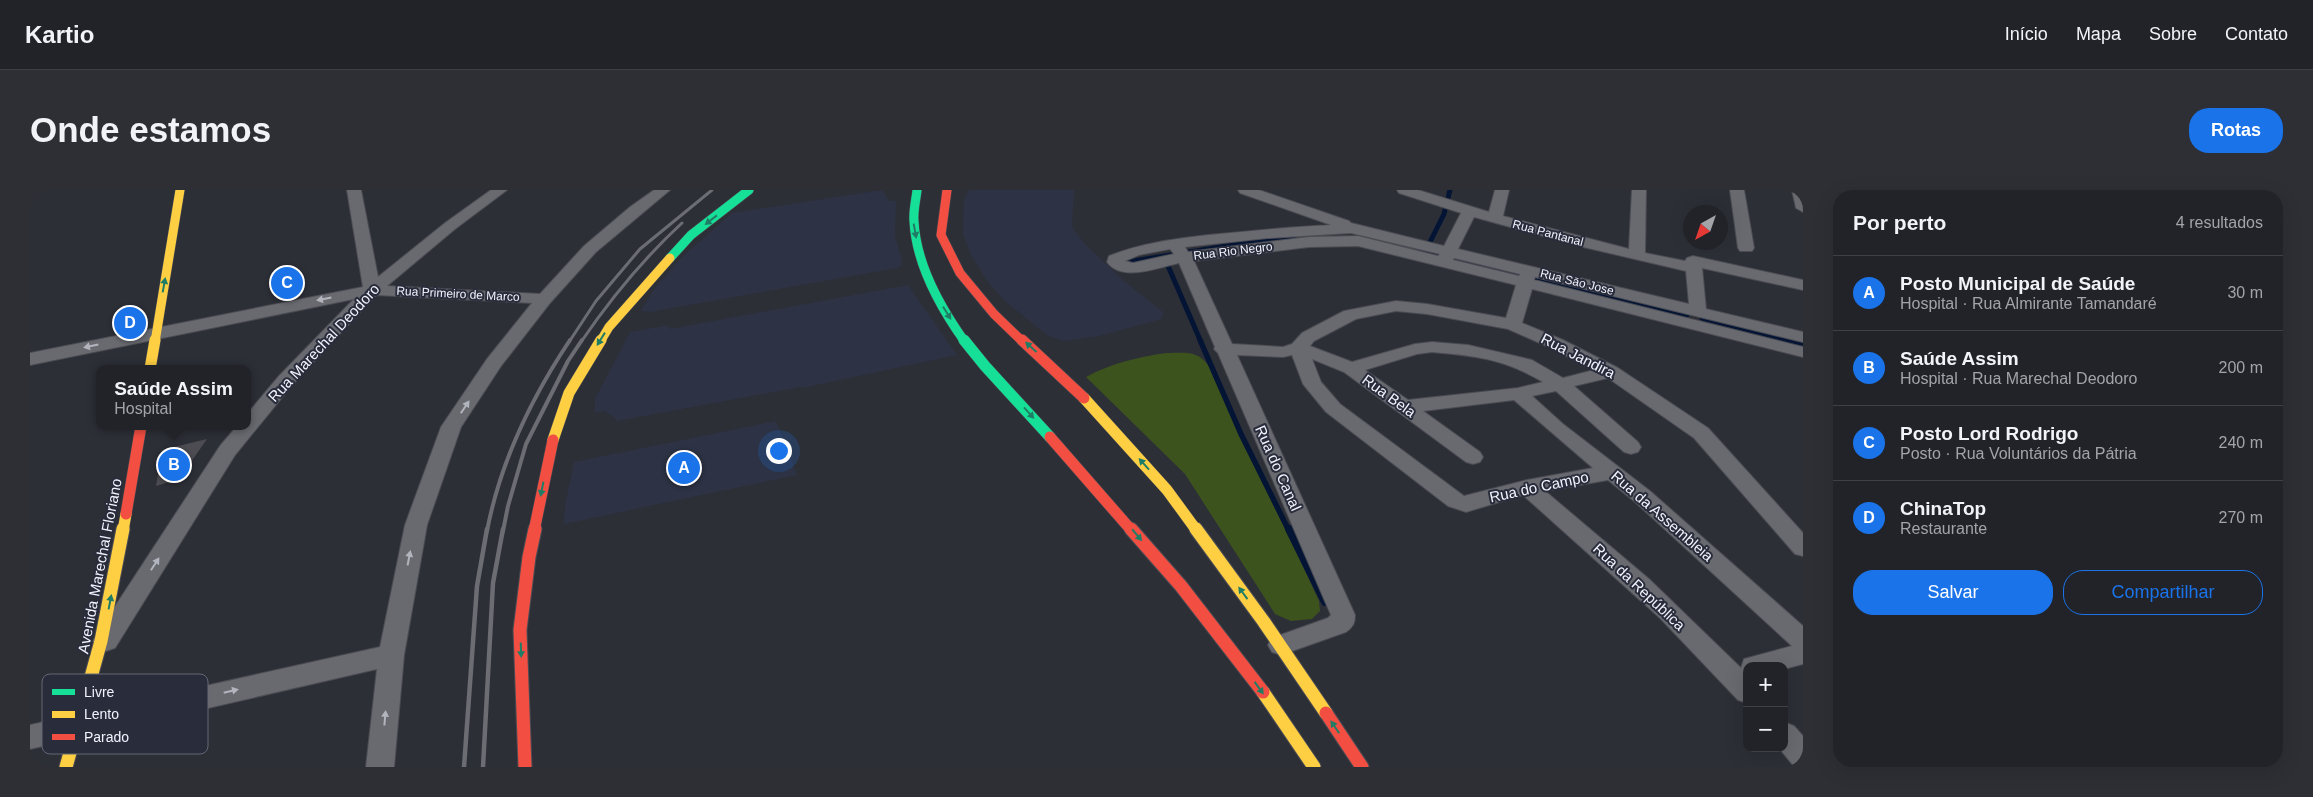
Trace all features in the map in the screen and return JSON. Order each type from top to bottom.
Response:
[{"type":"main road","points":[[151,365],[180,190]]},
{"type":"main road","points":[[525,767],[521,621],[529,557],[544,482],[552,445],[569,393],[609,327],[647,282],[691,235],[749,190]]},
{"type":"main road","points":[[917,190],[914,222],[924,270],[948,315],[1212,623],[1314,767]]},
{"type":"main road","points":[[947,190],[941,235],[960,273],[993,319],[1084,398],[1167,490],[1281,645],[1362,767]]},
{"type":"main road","name":"Avenida Marechal Floriano","points":[[93,674],[123,535],[140,430]]},
{"type":"main road","name":"Avenida Marechal Floriano","points":[[66,767],[70,754]]},
{"type":"street","points":[[30,359],[372,290],[354,190]]},
{"type":"street","name":"Rua Marechal Deodoro","points":[[251,422],[286,380],[372,290],[450,226],[500,190]]},
{"type":"street","points":[[380,767],[391,655],[416,525],[451,427],[494,363],[544,299],[590,249],[635,210],[663,190]]},
{"type":"street","name":"Rua Sāo Jose","points":[[1245,190],[1336,220],[1354,234],[1407,245],[1528,276],[1803,352]]},
{"type":"street","name":"Rua Pantanal","points":[[1404,190],[1466,210],[1637,256],[1803,285]]},
{"type":"street","points":[[1495,218],[1502,190]]},
{"type":"street","points":[[1637,256],[1639,190]]},
{"type":"street","points":[[1737,190],[1746,248]]},
{"type":"street","points":[[1799,190],[1803,208]]},
{"type":"street","points":[[1445,255],[1466,210]]},
{"type":"street","name":"Rua Rio Negro","points":[[1115,259],[1114,262],[1126,268],[1140,267],[1175,254],[1309,242],[1354,234]]},
{"type":"street","name":"Rua do Canal","points":[[1175,254],[1272,452],[1343,615],[1343,621],[1337,625],[1281,645]]},
{"type":"street","points":[[1693,265],[1698,311]]},
{"type":"street","points":[[1514,325],[1528,276]]},
{"type":"street","name":"Rua Sāo Jose","points":[[1528,276],[1698,311],[1803,337]]},
{"type":"street","name":"Rua Primeiro de Marco","points":[[372,290],[544,299]]},
{"type":"street","name":"Rua Jandira","points":[[1298,348],[1308,337],[1350,315],[1396,306],[1427,309],[1514,325],[1558,344],[1611,372],[1701,433],[1803,548]]},
{"type":"street","points":[[1223,349],[1284,352],[1298,348]]},
{"type":"street","name":"Rua Bela","points":[[1298,348],[1351,368],[1473,457]]},
{"type":"street","name":"Rua do Campo","points":[[1298,348],[1312,384],[1333,408],[1456,502],[1466,504],[1527,487],[1612,472]]},
{"type":"street","points":[[1351,368],[1414,349],[1449,348],[1506,358],[1525,364],[1560,384],[1631,446]]},
{"type":"street","points":[[1403,407],[1518,394],[1611,372]]},
{"type":"street","name":"Rua da Assembleia","points":[[1518,394],[1556,428],[1642,496],[1803,641]]},
{"type":"street","name":"Rua Marechal Deodoro","points":[[100,649],[227,451],[244,430]]},
{"type":"street","name":"Rua da República","points":[[1527,487],[1634,579],[1743,668]]},
{"type":"street","points":[[1769,662],[1803,654]]},
{"type":"street","points":[[208,696],[391,655]]},
{"type":"street","points":[[1788,739],[1803,756]]},
{"type":"shaded area","points":[[882,190],[889,201],[896,201],[895,236],[902,261],[901,266],[650,312],[641,311],[654,289],[682,257],[732,213]]},
{"type":"shaded area","points":[[969,190],[1074,190],[1072,227],[1085,244],[1123,280],[1163,312],[1162,319],[1099,336],[1065,341],[1048,336],[1006,302],[987,281],[970,253],[963,234],[964,199]]},
{"type":"shaded area","points":[[908,285],[957,355],[802,388],[617,421],[604,411],[595,413],[595,399],[630,332],[668,325],[670,329]]},
{"type":"shaded area","points":[[776,421],[797,475],[564,524],[565,506],[574,462]]},
{"type":"green space","points":[[1167,353],[1192,354],[1202,358],[1211,369],[1319,601],[1320,611],[1312,619],[1291,621],[1275,614],[1185,474],[1086,377],[1125,361]]},
{"type":"building","points":[[207,439],[179,479],[156,486],[162,450]]},
{"type":"waterway","points":[[1426,250],[1444,214],[1450,190]]},
{"type":"waterway","points":[[1362,237],[1687,315]]},
{"type":"waterway","points":[[1121,263],[1258,241],[1304,238]]},
{"type":"waterway","points":[[1165,259],[1201,342]]},
{"type":"waterway","points":[[1702,318],[1797,342]]},
{"type":"waterway","points":[[1200,340],[1241,434],[1289,531]]},
{"type":"waterway","points":[[1792,340],[1803,343]]},
{"type":"waterway","points":[[1289,529],[1325,602]]},
{"type":"railway","points":[[569,342],[596,301],[640,249],[712,190]]},
{"type":"railway","points":[[581,342],[628,280],[682,223]]},
{"type":"railway","points":[[487,531],[500,480],[519,431],[543,384],[570,340]]},
{"type":"railway","points":[[503,531],[508,506],[526,444],[568,361],[582,340]]},
{"type":"railway","points":[[464,767],[477,586],[487,529]]},
{"type":"railway","points":[[483,767],[493,583],[503,529]]},
{"type":"traffic: fast","points":[[670,258],[691,235],[749,190]]},
{"type":"traffic: fast","points":[[917,190],[914,224],[920,255],[931,285],[946,313],[964,340],[985,366],[1050,437]]},
{"type":"traffic: slow","points":[[151,365],[180,190]]},
{"type":"traffic: slow","points":[[553,440],[569,393],[609,327],[670,258]]},
{"type":"traffic: slow","points":[[1084,398],[1167,490],[1264,622],[1326,713]]},
{"type":"traffic: slow","points":[[92,674],[101,641],[126,514]]},
{"type":"traffic: slow","points":[[1263,692],[1314,767]]},
{"type":"traffic: slow","points":[[66,767],[70,754]]},
{"type":"traffic: jam","points":[[947,190],[941,235],[960,273],[994,314],[1084,398]]},
{"type":"traffic: jam","points":[[126,514],[140,430]]},
{"type":"traffic: jam","points":[[1050,437],[1181,586],[1263,692]]},
{"type":"traffic: jam","points":[[525,767],[520,630],[529,557],[553,440]]},
{"type":"traffic: jam","points":[[1326,713],[1362,767]]},
{"type":"place","name":"Posto Lord Rodrigo","points":[[287,283]]},
{"type":"place","name":"ChinaTop","points":[[130,323]]},
{"type":"place","name":"Saúde Assim","points":[[174,465]]},
{"type":"place","name":"Posto Municipal de Saúde","points":[[684,468]]}]
